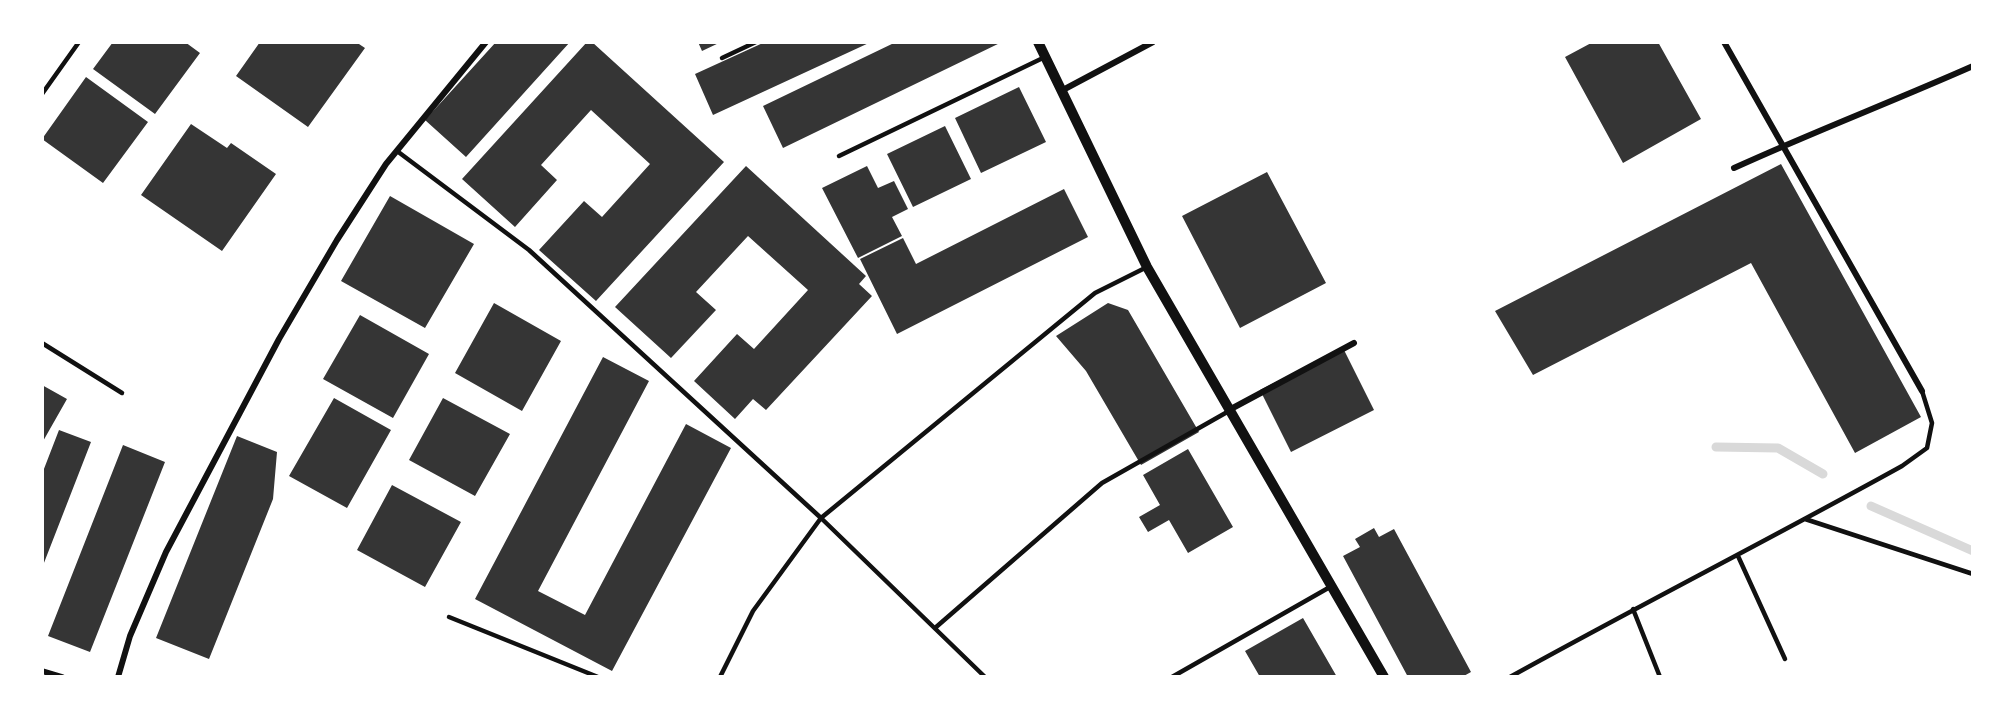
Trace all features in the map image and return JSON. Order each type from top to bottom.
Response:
[{"type":"street","points":[[118,677],[130,636],[166,552],[279,339],[337,240],[386,164],[486,42]]},
{"type":"street","points":[[1038,42],[1147,267],[1384,677]]},
{"type":"street","points":[[1060,91],[1154,42]]},
{"type":"street","points":[[1724,42],[1922,391]]},
{"type":"street","points":[[1734,168],[1783,145],[1897,100],[1973,66]]},
{"type":"street","points":[[1229,411],[1354,343]]},
{"type":"street","points":[[42,671],[62,677]]},
{"type":"lane","points":[[42,94],[79,42]]},
{"type":"lane","points":[[722,58],[756,42]]},
{"type":"lane","points":[[839,156],[1045,57]]},
{"type":"lane","points":[[397,151],[528,250],[821,518],[985,677]]},
{"type":"lane","points":[[720,677],[753,611],[821,518],[1095,293],[1147,267]]},
{"type":"lane","points":[[42,343],[122,393]]},
{"type":"lane","points":[[1510,677],[1902,466],[1927,448],[1932,423],[1922,391]]},
{"type":"lane","points":[[935,628],[1102,483],[1229,411]]},
{"type":"lane","points":[[1805,519],[1973,574]]},
{"type":"lane","points":[[1738,556],[1785,659]]},
{"type":"lane","points":[[1172,677],[1332,586]]},
{"type":"lane","points":[[1633,609],[1660,677]]},
{"type":"lane","points":[[449,617],[598,677]]},
{"type":"building","points":[[113,42],[185,42],[200,53],[155,114],[93,69]]},
{"type":"building","points":[[260,42],[356,42],[365,48],[308,127],[236,76]]},
{"type":"building","points":[[496,42],[570,42],[466,157],[425,120]]},
{"type":"building","points":[[587,42],[592,42],[724,162],[596,301],[539,250],[584,201],[602,217],[650,164],[591,110],[541,165],[557,180],[515,227],[462,179]]},
{"type":"building","points":[[698,42],[721,42],[702,51]]},
{"type":"building","points":[[765,42],[871,42],[713,115],[695,74]]},
{"type":"building","points":[[896,42],[1002,42],[783,148],[763,106]]},
{"type":"building","points":[[1593,42],[1658,42],[1701,119],[1623,163],[1565,57]]},
{"type":"building","points":[[86,77],[148,122],[103,183],[42,139]]},
{"type":"building","points":[[1019,87],[1046,142],[981,173],[955,118]]},
{"type":"building","points":[[191,124],[227,148],[231,143],[276,174],[222,251],[141,195]]},
{"type":"building","points":[[945,126],[971,179],[913,207],[887,154]]},
{"type":"building","points":[[1781,164],[1921,417],[1855,453],[1751,263],[1533,375],[1495,311]]},
{"type":"building","points":[[746,166],[866,276],[859,284],[872,296],[766,410],[753,399],[735,419],[694,381],[737,334],[754,349],[808,290],[748,236],[696,292],[716,310],[671,358],[615,307]]},
{"type":"building","points":[[867,166],[878,188],[894,181],[908,209],[892,217],[902,236],[858,258],[822,188]]},
{"type":"building","points":[[1267,172],[1326,283],[1240,328],[1182,216]]},
{"type":"building","points":[[1064,189],[1088,237],[897,334],[860,259],[903,238],[916,264]]},
{"type":"building","points":[[390,196],[474,244],[425,328],[341,281]]},
{"type":"building","points":[[494,303],[561,341],[522,411],[455,373]]},
{"type":"building","points":[[1108,303],[1128,310],[1199,432],[1141,465],[1086,371],[1056,336]]},
{"type":"building","points":[[360,315],[429,354],[393,418],[323,379]]},
{"type":"building","points":[[1343,348],[1374,410],[1291,452],[1260,390]]},
{"type":"building","points":[[603,357],[649,381],[538,591],[585,615],[686,424],[731,448],[612,671],[475,599]]},
{"type":"building","points":[[42,385],[67,399],[42,443]]},
{"type":"building","points":[[334,398],[391,430],[347,508],[289,476]]},
{"type":"building","points":[[443,398],[510,434],[475,496],[409,460]]},
{"type":"building","points":[[59,430],[91,442],[42,568],[42,474]]},
{"type":"building","points":[[237,436],[277,452],[273,499],[209,659],[156,638]]},
{"type":"building","points":[[123,445],[165,462],[90,652],[48,636]]},
{"type":"building","points":[[1188,449],[1233,527],[1188,553],[1169,520],[1148,532],[1139,517],[1160,505],[1143,475]]},
{"type":"building","points":[[392,485],[461,522],[425,587],[357,550]]},
{"type":"building","points":[[1374,528],[1379,537],[1394,529],[1471,672],[1462,677],[1408,677],[1343,556],[1360,547],[1355,539]]},
{"type":"building","points":[[1303,618],[1337,677],[1260,677],[1245,651]]},
{"type":"waterway","points":[[1716,447],[1778,448],[1823,474]]},
{"type":"waterway","points":[[1871,506],[1973,551]]}]
